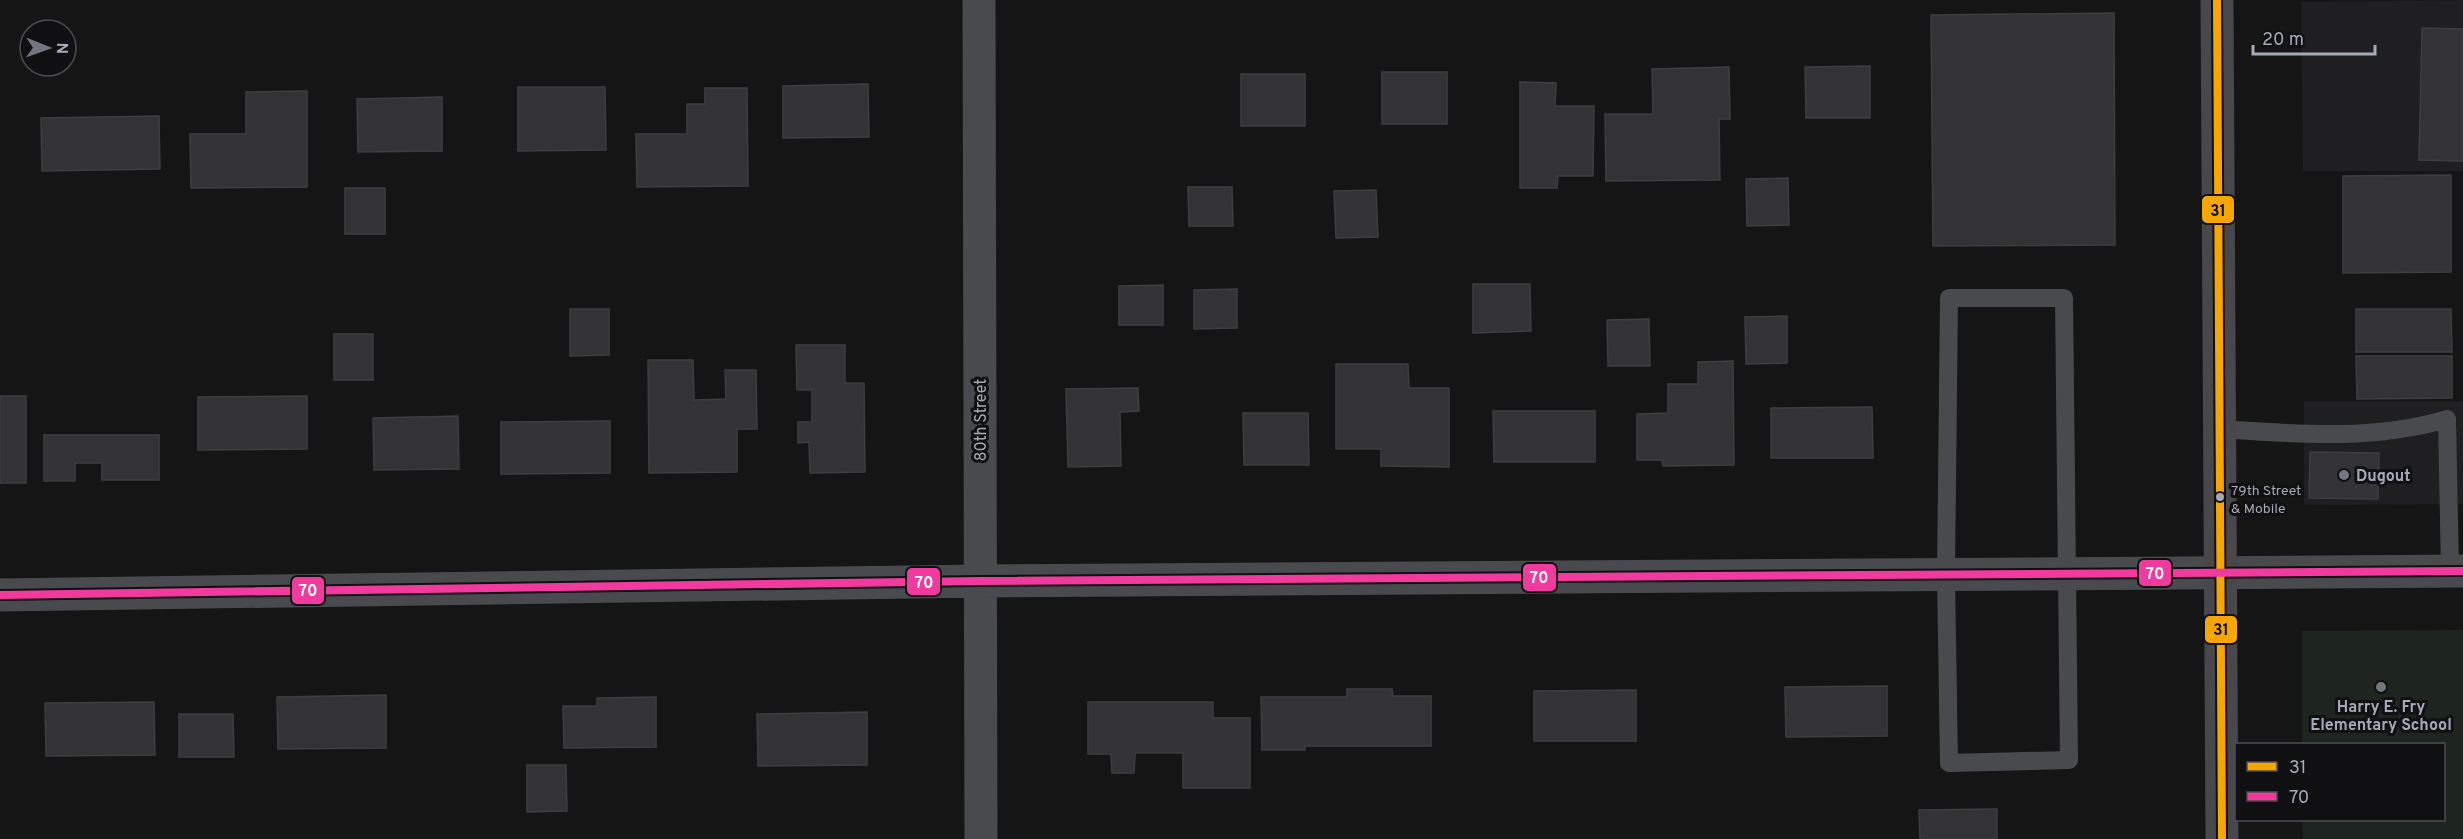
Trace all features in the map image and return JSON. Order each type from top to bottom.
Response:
[{"type":"main road","points":[[2217,0],[2222,839]]},
{"type":"street","name":"80th Street","points":[[980,0],[981,839]]},
{"type":"street","points":[[0,595],[981,581],[2456,571]]},
{"type":"lane","points":[[1949,298],[2064,298],[2069,760],[1949,763],[1946,575],[1949,298]]},
{"type":"lane","points":[[2219,429],[2316,435],[2419,428],[2455,420],[2456,571]]},
{"type":"shaded area","points":[[2463,0],[2463,171],[2303,171],[2301,2]]},
{"type":"shaded area","points":[[2304,401],[2463,401],[2463,504],[2304,505]]},
{"type":"shaded area","name":"Harry E. Fry Elementary School","points":[[2463,630],[2463,839],[2303,839],[2302,821],[2445,821],[2445,743],[2302,743],[2302,631]]},
{"type":"building","points":[[2114,13],[2115,245],[1933,246],[1931,15]]},
{"type":"building","points":[[2422,28],[2463,29],[2463,161],[2419,160]]},
{"type":"building","points":[[1870,66],[1870,118],[1806,118],[1805,67]]},
{"type":"building","points":[[1729,67],[1730,119],[1719,119],[1720,180],[1606,181],[1605,114],[1653,114],[1652,69]]},
{"type":"building","points":[[1382,72],[1447,72],[1447,124],[1382,124]]},
{"type":"building","points":[[1241,74],[1305,74],[1305,126],[1241,126]]},
{"type":"building","points":[[1520,82],[1556,83],[1555,106],[1594,106],[1593,176],[1558,176],[1557,188],[1520,188]]},
{"type":"building","points":[[868,84],[869,137],[783,138],[783,86]]},
{"type":"building","points":[[518,87],[605,87],[606,150],[518,151]]},
{"type":"building","points":[[705,88],[747,88],[748,186],[637,187],[636,134],[687,134],[687,104],[705,104]]},
{"type":"building","points":[[307,91],[307,187],[191,188],[190,134],[246,134],[246,92]]},
{"type":"building","points":[[442,97],[442,151],[358,152],[357,99]]},
{"type":"building","points":[[159,116],[160,169],[42,171],[41,118]]},
{"type":"building","points":[[2451,175],[2451,272],[2343,273],[2343,176]]},
{"type":"building","points":[[1788,178],[1789,225],[1747,226],[1746,179]]},
{"type":"building","points":[[1188,187],[1232,187],[1233,226],[1189,226]]},
{"type":"building","points":[[345,188],[385,188],[385,234],[345,234]]},
{"type":"building","points":[[1376,190],[1378,237],[1336,238],[1334,191]]},
{"type":"building","points":[[1473,284],[1530,284],[1531,331],[1473,333]]},
{"type":"building","points":[[1163,285],[1163,325],[1119,325],[1119,286]]},
{"type":"building","points":[[1237,289],[1237,328],[1194,329],[1194,290]]},
{"type":"building","points":[[570,309],[609,309],[609,355],[570,356]]},
{"type":"building","points":[[2356,309],[2451,309],[2452,352],[2356,352]]},
{"type":"building","points":[[1787,316],[1787,363],[1746,364],[1745,317]]},
{"type":"building","points":[[1649,319],[1650,366],[1608,366],[1607,320]]},
{"type":"building","points":[[334,334],[373,334],[373,380],[334,380]]},
{"type":"building","points":[[796,345],[845,345],[845,383],[864,383],[865,472],[810,473],[809,442],[798,443],[798,422],[812,422],[812,390],[797,390]]},
{"type":"building","points":[[2356,356],[2452,356],[2452,398],[2357,399]]},
{"type":"building","points":[[648,360],[693,360],[694,400],[726,399],[725,370],[756,370],[757,429],[737,429],[737,472],[649,473]]},
{"type":"building","points":[[1733,361],[1734,465],[1663,466],[1662,460],[1637,460],[1637,414],[1668,413],[1668,384],[1698,384],[1698,362]]},
{"type":"building","points":[[1336,364],[1408,364],[1409,388],[1449,388],[1449,467],[1381,466],[1381,449],[1336,449]]},
{"type":"building","points":[[1138,388],[1139,411],[1120,412],[1121,466],[1068,467],[1066,389]]},
{"type":"building","points":[[0,396],[26,396],[26,483],[0,483]]},
{"type":"building","points":[[307,396],[307,449],[198,450],[198,397]]},
{"type":"building","points":[[1872,407],[1873,458],[1771,458],[1771,408]]},
{"type":"building","points":[[1493,411],[1595,411],[1595,462],[1494,462]]},
{"type":"building","points":[[1243,413],[1308,413],[1309,465],[1244,465]]},
{"type":"building","points":[[458,416],[459,469],[374,470],[373,418]]},
{"type":"building","points":[[610,421],[610,473],[501,474],[501,422]]},
{"type":"building","points":[[44,435],[159,435],[159,480],[102,480],[102,463],[75,463],[75,481],[44,481]]},
{"type":"building","name":"Dugout","points":[[2310,452],[2379,453],[2378,499],[2309,498]]},
{"type":"building","points":[[1887,686],[1887,736],[1786,737],[1785,687]]},
{"type":"building","points":[[1347,689],[1392,689],[1393,696],[1431,696],[1431,746],[1305,746],[1305,750],[1262,750],[1261,697],[1347,697]]},
{"type":"building","points":[[1636,690],[1636,741],[1534,741],[1534,691]]},
{"type":"building","points":[[386,695],[386,748],[278,749],[277,697]]},
{"type":"building","points":[[656,697],[656,747],[564,748],[563,706],[597,706],[597,698]]},
{"type":"building","points":[[154,702],[155,755],[46,756],[45,703]]},
{"type":"building","points":[[1088,702],[1213,702],[1213,718],[1250,718],[1250,788],[1183,788],[1183,753],[1135,753],[1134,773],[1112,773],[1111,754],[1088,754]]},
{"type":"building","points":[[867,712],[867,765],[758,766],[757,714]]},
{"type":"building","points":[[179,714],[233,714],[234,757],[179,757]]},
{"type":"building","points":[[527,765],[566,765],[567,811],[527,812]]},
{"type":"building","points":[[1997,809],[1997,839],[1920,839],[1919,810]]},
{"type":"transit line","name":"31","points":[[2217,0],[2222,839]]},
{"type":"transit line","name":"70","points":[[0,595],[981,581],[2463,571]]},
{"type":"place","name":"Dugout","points":[[2344,475]]},
{"type":"place","name":"79th Street & Mobile","points":[[2220,497]]},
{"type":"place","name":"Harry E. Fry Elementary School","points":[[2381,687]]}]
